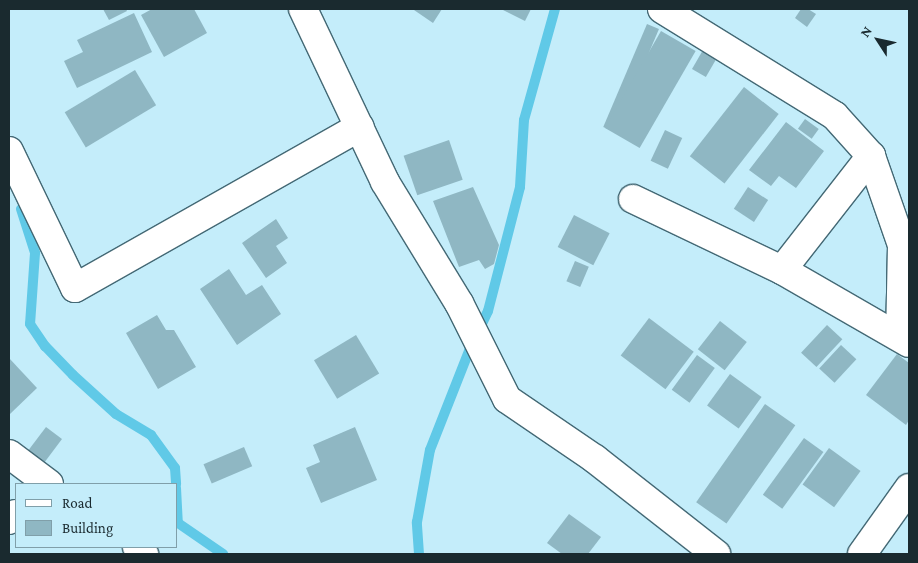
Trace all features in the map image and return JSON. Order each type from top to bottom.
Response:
[{"type":"street","points":[[304,9],[385,182],[459,303],[507,398],[595,459],[716,554]]},
{"type":"street","points":[[662,9],[835,116],[870,156],[902,245],[905,340]]},
{"type":"street","points":[[9,152],[75,288],[360,127]]},
{"type":"street","points":[[782,270],[870,156]]},
{"type":"street","points":[[633,199],[782,270],[905,340]]},
{"type":"street","points":[[9,454],[48,483]]},
{"type":"street","points":[[862,554],[909,488]]},
{"type":"building","points":[[103,9],[126,9],[127,11],[109,20]]},
{"type":"building","points":[[152,9],[194,9],[207,33],[164,57],[141,15]]},
{"type":"building","points":[[415,9],[442,9],[433,23]]},
{"type":"building","points":[[501,9],[531,9],[525,21]]},
{"type":"building","points":[[801,9],[808,9],[816,14],[807,27],[795,18]]},
{"type":"building","points":[[134,13],[152,52],[77,88],[64,61],[83,52],[77,40]]},
{"type":"building","points":[[647,24],[659,29],[615,132],[603,127]]},
{"type":"building","points":[[661,31],[696,51],[640,148],[605,128]]},
{"type":"building","points":[[703,50],[717,58],[706,77],[692,69]]},
{"type":"building","points":[[135,70],[156,105],[86,147],[65,112]]},
{"type":"building","points":[[744,87],[779,114],[724,183],[690,156]]},
{"type":"building","points":[[805,119],[819,129],[812,139],[798,129]]},
{"type":"building","points":[[786,122],[824,151],[796,188],[779,176],[771,186],[749,170]]},
{"type":"building","points":[[665,130],[682,138],[668,169],[651,161]]},
{"type":"building","points":[[449,140],[463,180],[417,195],[404,156]]},
{"type":"building","points":[[473,187],[499,245],[494,264],[485,269],[479,260],[459,267],[433,201]]},
{"type":"building","points":[[748,187],[768,200],[754,222],[734,209]]},
{"type":"building","points":[[574,215],[610,233],[593,265],[558,247]]},
{"type":"building","points":[[276,219],[288,238],[276,246],[287,263],[266,278],[242,243]]},
{"type":"building","points":[[575,261],[589,267],[580,287],[566,281]]},
{"type":"building","points":[[229,269],[246,295],[262,285],[281,314],[237,345],[200,289]]},
{"type":"building","points":[[157,315],[166,330],[174,330],[196,367],[158,389],[126,333]]},
{"type":"building","points":[[649,318],[694,352],[665,389],[621,356]]},
{"type":"building","points":[[720,321],[747,342],[725,370],[698,349]]},
{"type":"building","points":[[827,325],[842,339],[816,367],[801,353]]},
{"type":"building","points":[[356,335],[379,374],[337,399],[314,360]]},
{"type":"building","points":[[841,345],[856,359],[835,383],[819,368]]},
{"type":"building","points":[[897,354],[909,363],[909,420],[906,425],[866,395]]},
{"type":"building","points":[[697,355],[715,368],[690,403],[672,390]]},
{"type":"building","points":[[9,358],[37,388],[10,414],[9,413]]},
{"type":"building","points":[[730,374],[762,397],[739,428],[707,406]]},
{"type":"building","points":[[765,404],[795,425],[726,524],[696,502]]},
{"type":"building","points":[[46,427],[62,439],[39,469],[23,457]]},
{"type":"building","points":[[355,427],[377,480],[321,503],[306,468],[320,462],[313,445]]},
{"type":"building","points":[[804,438],[823,452],[782,509],[763,495]]},
{"type":"building","points":[[244,447],[252,466],[212,484],[203,464]]},
{"type":"building","points":[[829,448],[861,471],[834,507],[803,484]]},
{"type":"building","points":[[569,514],[601,537],[588,554],[562,554],[547,543]]},
{"type":"waterway","points":[[419,554],[417,522],[430,450],[469,351],[488,311],[520,187],[524,120],[555,9]]},
{"type":"waterway","points":[[21,209],[35,253],[30,324],[45,346],[73,375],[116,414],[151,435],[175,468],[176,483]]},
{"type":"waterway","points":[[178,523],[223,554]]}]
